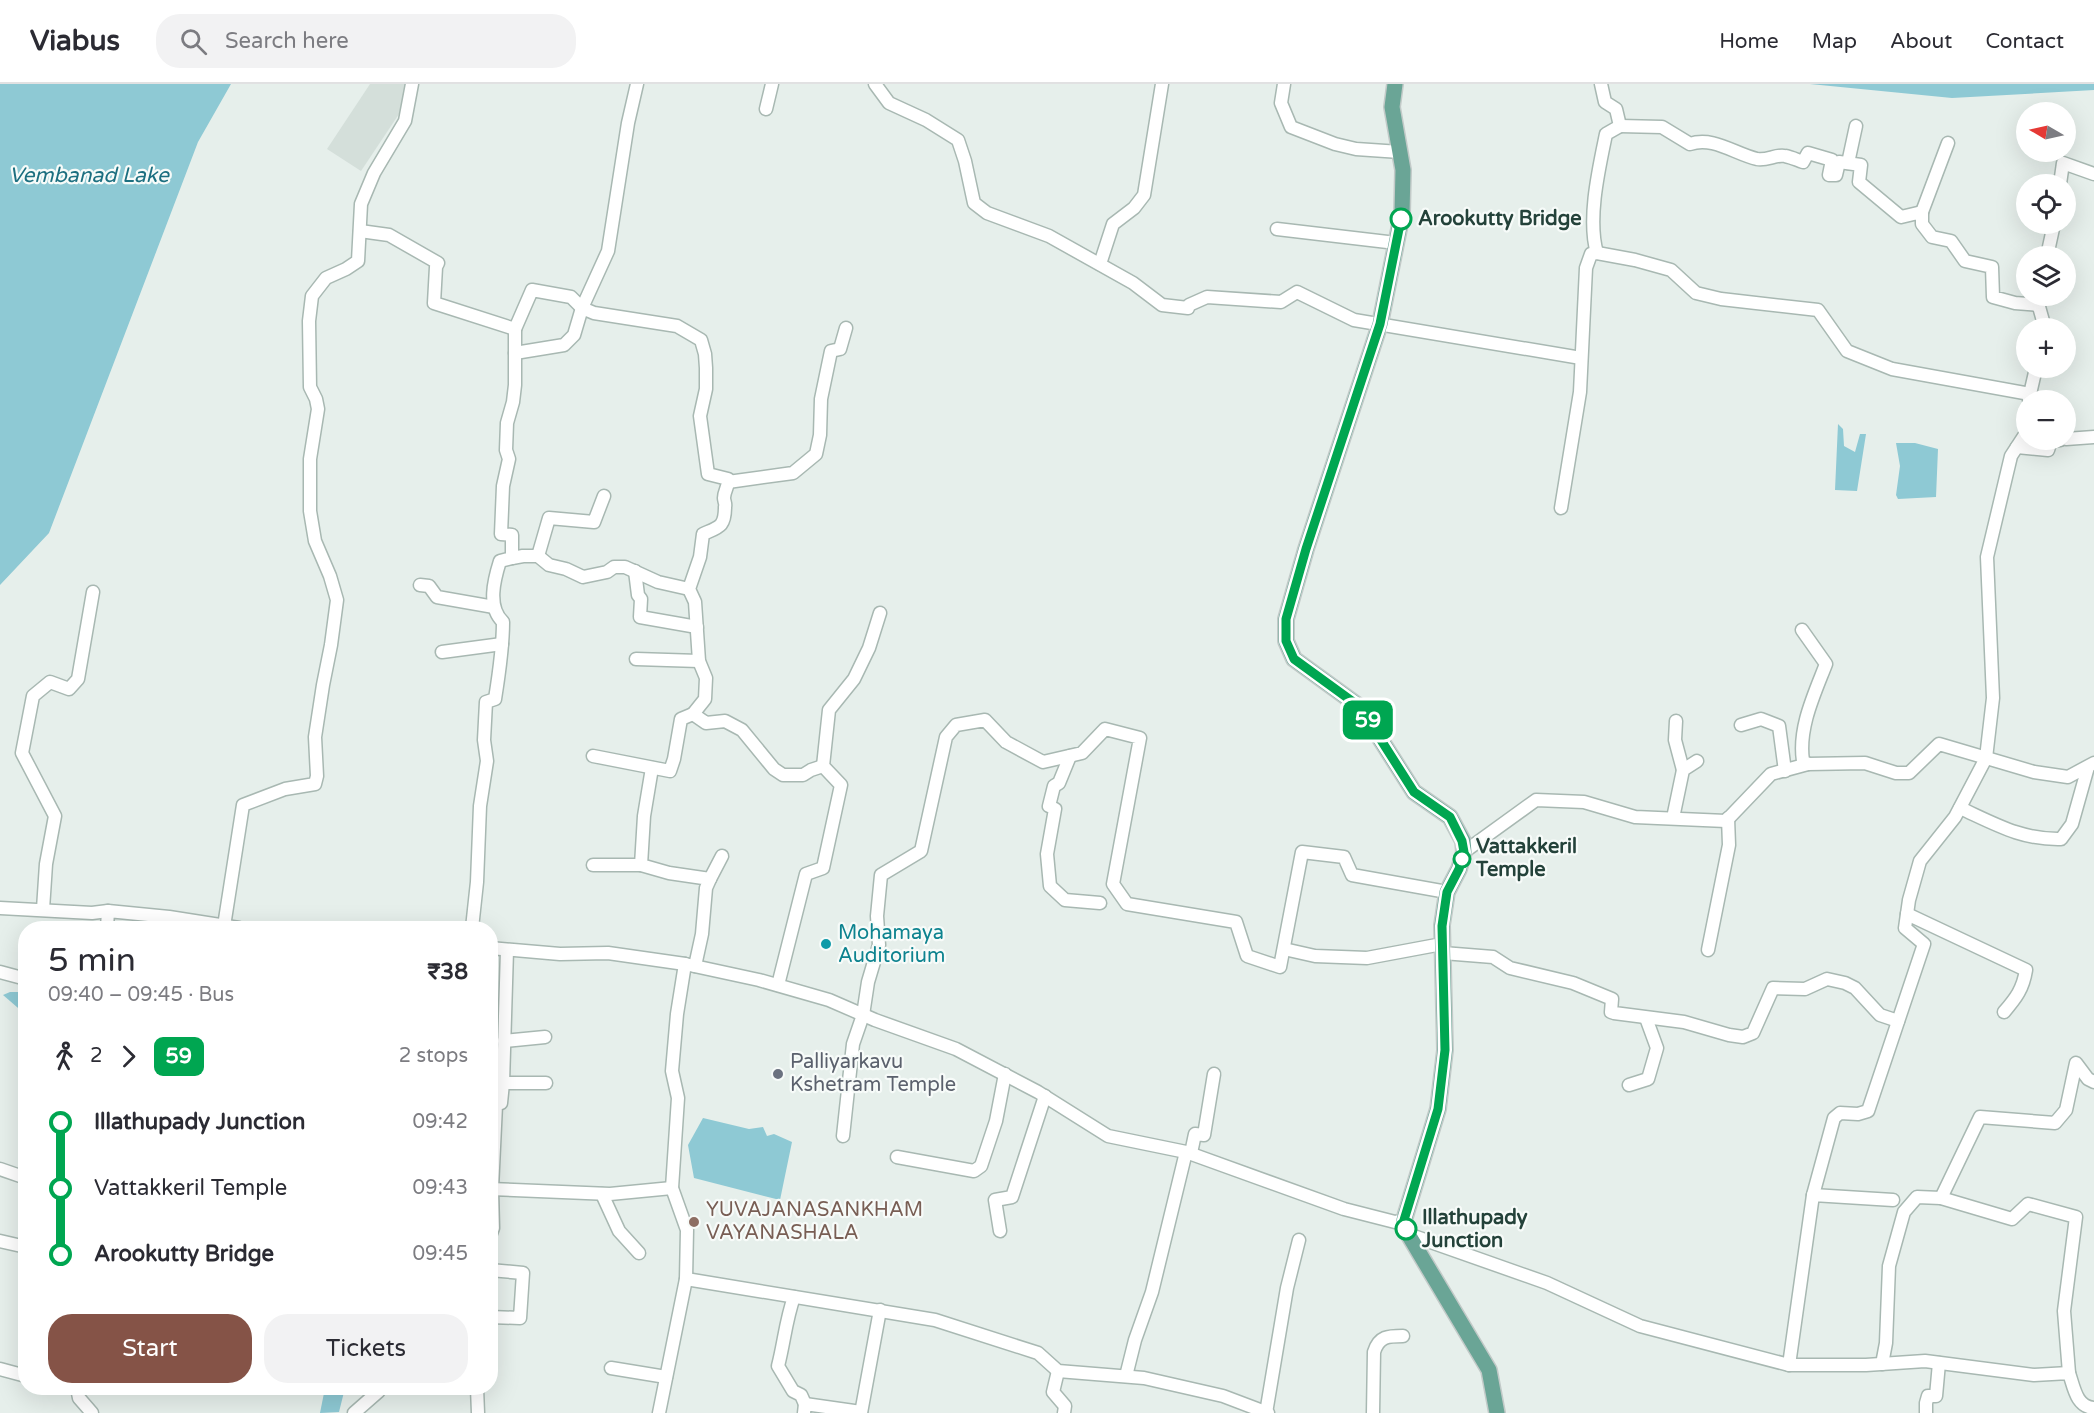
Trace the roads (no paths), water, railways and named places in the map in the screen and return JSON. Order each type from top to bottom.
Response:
[{"type":"main road","points":[[1395,84],[1392,107],[1403,170],[1402,214],[1380,324],[1306,549],[1286,619],[1286,641],[1294,659],[1360,707],[1414,792],[1450,817],[1460,835],[1464,852],[1459,869],[1447,892],[1442,926],[1445,1050],[1438,1109],[1406,1227],[1489,1370],[1497,1413]]},
{"type":"street","points":[[225,921],[243,805],[285,789],[315,784],[317,776],[315,737],[332,645],[337,600],[315,540],[310,512],[310,459],[318,409],[316,399],[309,387],[309,321],[312,296],[326,278],[357,261],[362,204],[374,173],[405,120],[412,84]]},
{"type":"street","points":[[515,353],[564,345],[574,334],[582,308],[608,251],[628,123],[637,84]]},
{"type":"street","points":[[766,110],[772,84]]},
{"type":"street","points":[[875,84],[889,103],[926,120],[958,140],[974,203],[987,213],[1049,236],[1133,283],[1162,305],[1188,308],[1190,304],[1207,297],[1281,302],[1297,292],[1354,320],[1581,358]]},
{"type":"street","points":[[1100,264],[1113,224],[1134,208],[1144,195],[1162,84]]},
{"type":"street","points":[[1284,84],[1281,103],[1292,127],[1335,144],[1400,152]]},
{"type":"street","points":[[1601,84],[1605,102],[1616,109],[1620,126]]},
{"type":"street","points":[[1597,252],[1592,238],[1598,174],[1606,134],[1620,126],[1662,127],[1690,144],[1702,140],[1742,152],[1756,159],[1784,155],[1803,162],[1808,153],[1832,160],[1829,175],[1836,175],[1839,162],[1861,165],[1859,182],[1901,217],[1922,212]]},
{"type":"street","points":[[1848,163],[1856,126]]},
{"type":"street","points":[[1948,143],[1922,212],[1922,224],[1932,237],[1951,241],[1965,261],[1992,267],[1993,297],[2016,303]]},
{"type":"street","points":[[2061,174],[2063,163],[2094,174]]},
{"type":"street","points":[[1277,229],[1396,243]]},
{"type":"street","points":[[360,231],[389,235],[438,262],[434,303],[515,328]]},
{"type":"street","points":[[1561,508],[1580,392],[1586,268],[1591,254],[1597,252],[1671,270],[1696,293],[1721,299],[1818,310],[1847,351],[1892,369],[2016,394]]},
{"type":"street","points":[[512,558],[512,535],[501,534],[503,486],[509,459],[506,450],[507,423],[513,402],[515,328],[532,290],[571,297],[582,308],[594,313],[677,326],[701,340],[706,368],[700,416],[708,474],[728,479],[729,482]]},
{"type":"street","points":[[729,482],[793,473],[816,454],[820,435],[821,399],[831,351],[840,349],[846,328]]},
{"type":"street","points":[[2076,438],[2094,437]]},
{"type":"street","points":[[1789,1365],[1812,1195],[1834,1119],[1840,1113],[1868,1112],[1924,944],[1905,928],[1909,900],[1920,861],[1955,817],[1986,758],[1994,698],[1987,557],[2011,456],[2016,448]]},
{"type":"street","points":[[593,756],[670,771],[681,719],[693,714],[705,699],[706,678],[699,661],[695,602],[689,589],[700,557],[703,534],[718,529],[722,525],[726,505],[724,498],[729,482]]},
{"type":"street","points":[[538,556],[549,518],[594,522],[604,496]]},
{"type":"street","points":[[473,921],[480,806],[487,761],[484,740],[486,702],[495,699],[502,644],[503,622],[494,607],[495,577],[500,561],[523,556],[538,556],[549,565],[583,576],[607,572],[614,567],[625,567],[658,582],[689,589]]},
{"type":"street","points":[[636,571],[638,595],[641,599],[640,617],[698,627]]},
{"type":"street","points":[[420,585],[429,586],[436,597],[494,607]]},
{"type":"street","points":[[43,909],[46,864],[56,816],[22,753],[33,696],[50,682],[69,690],[78,679],[93,592]]},
{"type":"street","points":[[778,986],[806,874],[823,868],[841,785],[823,766],[829,710],[854,679],[869,648],[880,613]]},
{"type":"street","points":[[1802,630],[1826,664],[1807,714],[1802,749],[1803,761],[1808,764]]},
{"type":"street","points":[[442,652],[502,644]]},
{"type":"street","points":[[636,659],[699,661]]},
{"type":"street","points":[[693,714],[706,723],[725,721],[742,730],[774,769],[783,775],[803,775],[823,766]]},
{"type":"street","points":[[1741,724],[1761,719],[1779,726],[1785,771]]},
{"type":"street","points":[[843,1136],[853,1044],[863,1015],[868,982],[879,945],[876,916],[881,875],[921,850],[946,737],[956,725],[985,720],[1006,742],[1043,762],[1082,753],[1105,729],[1140,738],[1113,884],[1127,904],[1236,922],[1246,956],[1280,967],[1302,852],[1344,857],[1352,874],[1447,892]]},
{"type":"street","points":[[1673,819],[1683,770],[1675,740],[1676,721]]},
{"type":"street","points":[[1464,852],[1536,800],[1584,802],[1635,817],[1726,821],[1771,774],[1808,764],[1864,763],[1896,773],[1909,773],[1939,744],[2034,772],[2068,777],[2091,765]]},
{"type":"street","points":[[1070,756],[1059,783],[1054,786],[1049,806],[1055,809],[1047,854],[1050,886],[1065,900],[1100,903]]},
{"type":"street","points":[[1683,770],[1697,761]]},
{"type":"street","points":[[1960,808],[2025,836],[2040,840],[2061,839],[2072,824],[2091,765]]},
{"type":"street","points":[[640,865],[644,816],[652,768]]},
{"type":"street","points":[[1708,950],[1729,845],[1728,818]]},
{"type":"street","points":[[659,1413],[686,1280],[687,1230],[672,1188],[678,1098],[672,1071],[677,1014],[690,965],[702,934],[706,888],[722,856]]},
{"type":"street","points":[[593,865],[640,865],[669,873],[710,879]]},
{"type":"street","points":[[0,908],[92,913],[108,911],[193,921]]},
{"type":"street","points":[[107,921],[108,911]]},
{"type":"street","points":[[1907,914],[2026,970],[2024,985],[2004,1012]]},
{"type":"street","points":[[498,949],[560,954],[608,953],[690,965],[829,1000],[956,1049],[1045,1096],[1108,1136],[1188,1153],[1344,1209],[1395,1222],[1547,1282],[1640,1326],[1789,1365],[1925,1362],[2034,1376],[2069,1373]]},
{"type":"street","points":[[1284,949],[1316,956],[1367,958],[1442,949],[1493,957],[1510,968],[1573,983],[1612,999],[1611,1012],[1684,1022],[1743,1037],[1753,1033],[1773,988],[1805,988],[1827,979],[1855,988],[1880,1015],[1898,1021]]},
{"type":"street","points":[[498,1104],[501,1103],[507,950]]},
{"type":"street","points":[[0,972],[18,977]]},
{"type":"street","points":[[1629,1085],[1648,1079],[1657,1048],[1646,1018]]},
{"type":"street","points":[[504,1041],[545,1037]]},
{"type":"street","points":[[1941,1198],[1980,1117],[2055,1123],[2066,1110],[2076,1063],[2088,1079],[2094,1082]]},
{"type":"street","points":[[897,1157],[974,1171],[981,1166],[996,1121],[1005,1074]]},
{"type":"street","points":[[1126,1376],[1135,1340],[1152,1292],[1188,1153],[1195,1134],[1204,1135],[1214,1074]]},
{"type":"street","points":[[502,1083],[546,1083]]},
{"type":"street","points":[[1000,1230],[995,1200],[1012,1197],[1045,1096]]},
{"type":"street","points":[[0,1169],[18,1175]]},
{"type":"street","points":[[498,1189],[602,1194],[672,1188]]},
{"type":"street","points":[[602,1194],[619,1231],[639,1252]]},
{"type":"street","points":[[1812,1195],[1893,1200]]},
{"type":"street","points":[[1882,1364],[1886,1343],[1889,1266],[1904,1212],[1917,1197],[1941,1198],[2012,1219],[2028,1204],[2076,1217],[2064,1311],[2065,1340],[2069,1373],[2078,1400],[2087,1408],[2094,1408]]},
{"type":"street","points":[[686,1280],[935,1320],[1038,1353],[1058,1371],[1144,1378],[1223,1396],[1267,1413],[1287,1288],[1299,1240]]},
{"type":"street","points":[[0,1241],[18,1245]]},
{"type":"street","points":[[498,1271],[523,1273],[520,1318],[498,1317]]},
{"type":"street","points":[[794,1297],[788,1313],[787,1329],[778,1366],[793,1391],[801,1395],[804,1409],[861,1413],[880,1310]]},
{"type":"street","points":[[1373,1413],[1374,1352],[1377,1343],[1384,1337],[1403,1336]]},
{"type":"street","points":[[1926,1413],[1928,1396],[1936,1396],[1940,1363]]},
{"type":"street","points":[[611,1368],[666,1377]]},
{"type":"street","points":[[0,1369],[18,1374]]},
{"type":"street","points":[[1058,1371],[1053,1392],[1065,1406],[1064,1413]]},
{"type":"street","points":[[78,1395],[92,1413]]},
{"type":"street","points":[[354,1413],[374,1395]]},
{"type":"street","points":[[478,1395],[480,1410]]},
{"type":"water","name":"Vembanad Lake","points":[[0,84],[231,84],[198,142],[49,533],[0,585]]},
{"type":"water","points":[[1810,84],[2094,84],[2094,90],[1952,98]]},
{"type":"water","points":[[1838,424],[1843,429],[1844,446],[1855,452],[1860,434],[1866,434],[1857,491],[1835,490]]},
{"type":"water","points":[[1896,443],[1915,443],[1938,449],[1936,497],[1898,499],[1896,495],[1900,466]]},
{"type":"water","points":[[18,992],[18,1008],[3,995]]},
{"type":"water","points":[[703,1118],[749,1129],[763,1127],[767,1136],[774,1134],[792,1142],[780,1200],[694,1178],[688,1145]]},
{"type":"water","points":[[324,1395],[343,1395],[339,1412],[320,1413]]},
{"type":"place","name":"Arookutty Bridge","points":[[1401,219]]},
{"type":"place","name":"Vattakkeril Temple","points":[[1462,859]]},
{"type":"place","name":"Mohamaya Auditorium","points":[[826,944]]},
{"type":"place","name":"Palliyarkavu Kshetram Temple","points":[[778,1074]]},
{"type":"place","name":"YUVAJANASANKHAM VAYANASHALA","points":[[694,1222]]},
{"type":"place","name":"Illathupady Junction","points":[[1406,1229]]}]
